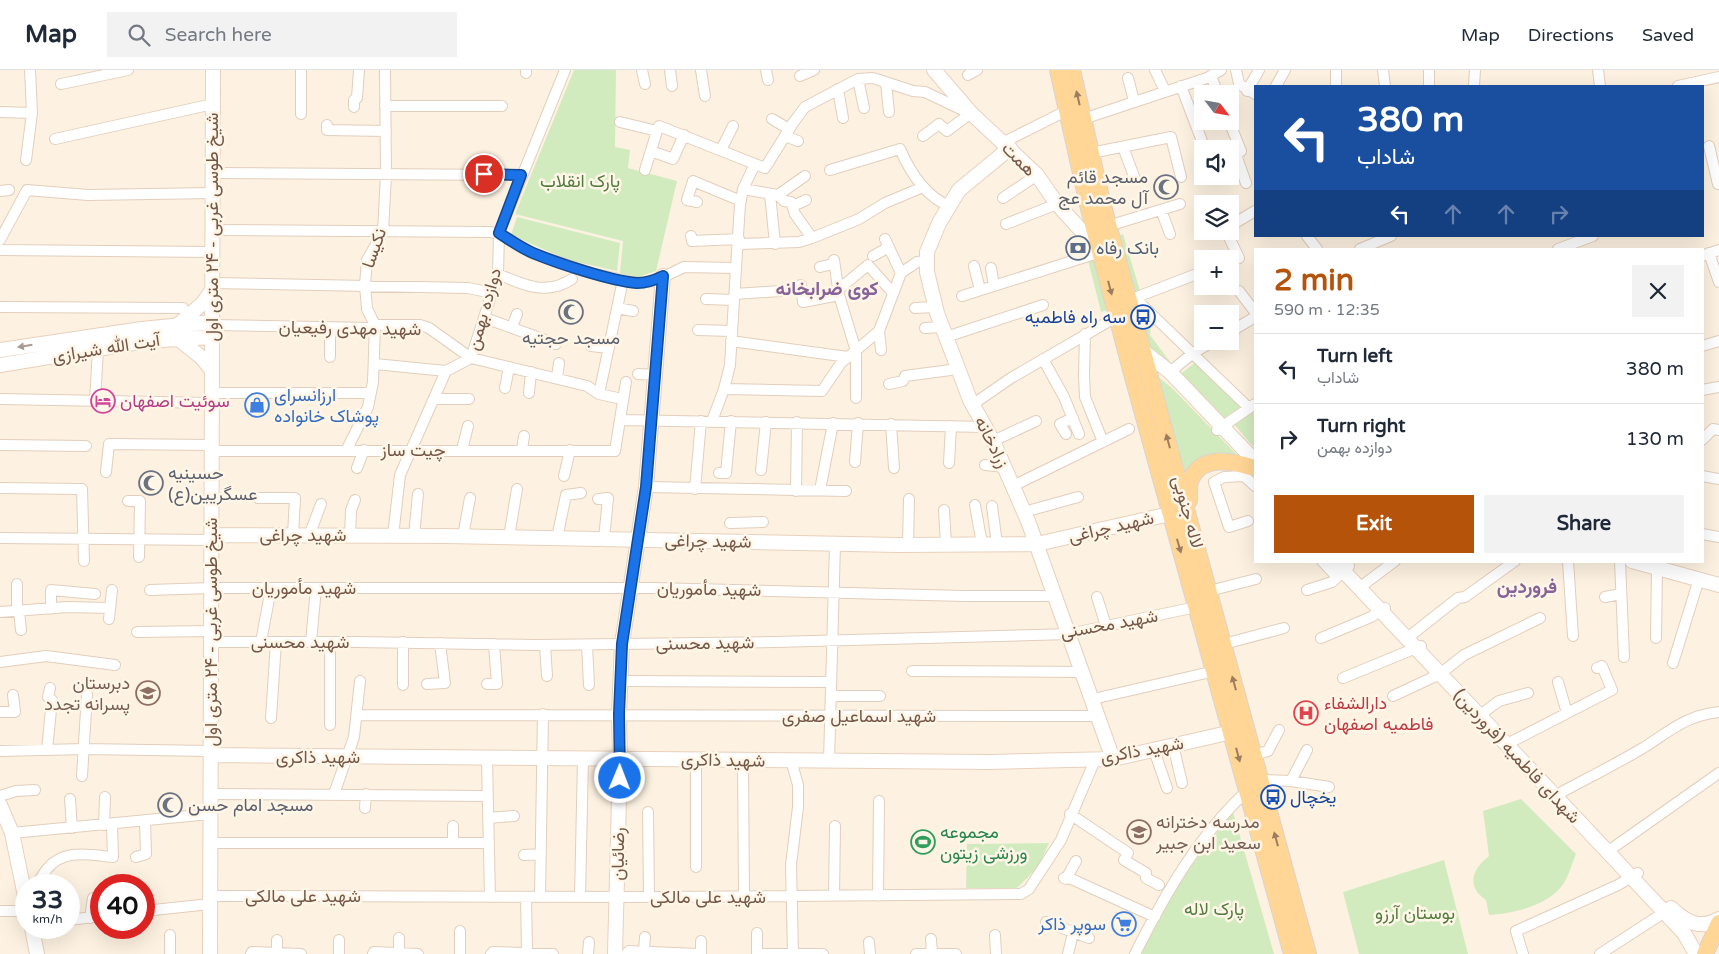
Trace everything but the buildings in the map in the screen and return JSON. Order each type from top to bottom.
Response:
[{"type":"main road","name":"لاله جنوبی","points":[[1058,70],[1100,252],[1170,514],[1292,954]]},
{"type":"main road","name":"لاله جنوبی","points":[[1072,70],[1108,226],[1306,949]]},
{"type":"main road","points":[[1188,513],[1190,478],[1210,462],[1229,461],[1254,466]]},
{"type":"main road","points":[[1160,475],[1176,471],[1196,472]]},
{"type":"main road","points":[[1266,859],[1274,870],[1295,948],[1300,950],[1306,949]]},
{"type":"main road","points":[[1705,954],[1719,921]]},
{"type":"street","points":[[26,160],[32,112],[30,70]]},
{"type":"street","points":[[61,84],[128,70]]},
{"type":"street","name":"شیخ طوسی غربی - ۲۴ متری اول","points":[[210,954],[213,70]]},
{"type":"street","points":[[301,70],[301,114]]},
{"type":"street","points":[[354,107],[354,100],[357,98],[359,70]]},
{"type":"street","name":"نکیسا","points":[[347,449],[368,407],[375,364],[375,325],[367,309],[365,286],[367,260],[383,232],[386,174],[385,70]]},
{"type":"street","name":"دوازده بهمن","points":[[446,371],[471,358],[498,274],[499,233],[564,70]]},
{"type":"street","points":[[642,70],[645,84]]},
{"type":"street","points":[[670,70],[672,86]]},
{"type":"street","points":[[701,70],[705,96]]},
{"type":"street","name":"همت","points":[[934,70],[971,113],[1037,175],[1057,204],[1100,252]]},
{"type":"street","points":[[1155,70],[1165,91]]},
{"type":"street","points":[[1083,119],[1211,76],[1221,70]]},
{"type":"street","points":[[1236,70],[1239,84],[1251,92],[1259,70]]},
{"type":"street","points":[[1277,85],[1285,70]]},
{"type":"street","points":[[1336,70],[1336,85]]},
{"type":"street","points":[[1429,70],[1429,85]]},
{"type":"street","points":[[1474,70],[1474,85]]},
{"type":"street","points":[[1598,70],[1600,85]]},
{"type":"street","points":[[1385,85],[1387,72]]},
{"type":"street","points":[[1211,76],[1214,85]]},
{"type":"street","points":[[1683,85],[1719,77]]},
{"type":"street","points":[[645,170],[659,126],[765,168],[805,107],[858,79],[873,78],[913,91],[925,92],[971,113],[947,131],[939,124],[923,136]]},
{"type":"street","points":[[1128,78],[1134,101]]},
{"type":"street","points":[[858,79],[864,108]]},
{"type":"street","points":[[886,83],[889,112]]},
{"type":"street","points":[[1181,86],[1202,140]]},
{"type":"street","points":[[838,89],[843,118]]},
{"type":"street","points":[[55,139],[213,104]]},
{"type":"street","points":[[386,106],[502,106]]},
{"type":"street","points":[[1007,145],[1068,110]]},
{"type":"street","points":[[0,112],[32,112]]},
{"type":"street","points":[[772,119],[798,141]]},
{"type":"street","points":[[620,122],[656,131]]},
{"type":"street","points":[[327,125],[326,130],[386,131]]},
{"type":"street","points":[[722,150],[733,126]]},
{"type":"street","points":[[1232,130],[1240,151],[1236,155],[1246,183]]},
{"type":"street","points":[[651,151],[673,159],[684,135]]},
{"type":"street","points":[[1091,153],[1171,137],[1181,177]]},
{"type":"street","name":"زرادخانه","points":[[1007,145],[959,190],[927,252],[927,272],[935,307],[958,370],[972,405],[993,441],[1005,467],[1037,544],[1084,672],[1113,759]]},
{"type":"street","points":[[1710,145],[1718,184]]},
{"type":"street","points":[[1123,147],[1135,179]]},
{"type":"street","points":[[830,170],[900,149],[907,164],[923,187],[938,202],[950,206]]},
{"type":"street","points":[[712,421],[724,389],[730,365],[741,202],[744,188],[755,164]]},
{"type":"street","points":[[212,173],[521,175]]},
{"type":"street","points":[[1003,198],[1037,175]]},
{"type":"street","points":[[774,195],[805,176]]},
{"type":"street","points":[[697,202],[687,200],[693,181],[741,202]]},
{"type":"street","points":[[691,236],[692,241],[775,244],[799,242],[858,219],[885,203],[923,187]]},
{"type":"street","points":[[744,188],[774,195],[784,201],[792,202],[795,214],[812,238]]},
{"type":"street","points":[[0,240],[27,190],[88,195],[212,193]]},
{"type":"street","points":[[774,195],[775,244]]},
{"type":"street","points":[[793,206],[806,200]]},
{"type":"street","points":[[1006,224],[1057,204]]},
{"type":"street","points":[[1108,226],[1180,204]]},
{"type":"street","points":[[1161,210],[1170,234]]},
{"type":"street","points":[[1239,221],[1254,212]]},
{"type":"street","points":[[212,230],[499,233],[532,253],[591,273],[637,283],[655,281],[684,267],[736,268]]},
{"type":"street","points":[[1308,237],[1316,248]]},
{"type":"street","points":[[1561,248],[1590,237]]},
{"type":"street","points":[[1361,248],[1374,239]]},
{"type":"street","points":[[873,256],[887,243],[901,273]]},
{"type":"street","points":[[0,250],[212,252]]},
{"type":"street","points":[[962,296],[1100,252]]},
{"type":"street","points":[[1710,253],[1719,282]]},
{"type":"street","points":[[882,350],[879,331],[901,273],[916,262],[927,261]]},
{"type":"street","points":[[820,267],[834,262],[852,354],[856,398]]},
{"type":"street","points":[[706,298],[780,292],[801,285],[804,302],[839,292],[868,265],[893,293]]},
{"type":"street","points":[[974,266],[980,290]]},
{"type":"street","points":[[991,268],[994,286]]},
{"type":"street","points":[[498,274],[543,290],[564,285],[572,279]]},
{"type":"street","points":[[1129,300],[1194,275]]},
{"type":"street","name":"رضائیان","points":[[615,954],[622,644],[646,487],[657,375],[663,276]]},
{"type":"street","points":[[600,394],[623,280]]},
{"type":"street","points":[[212,370],[177,331],[193,314],[212,286],[468,288],[492,293]]},
{"type":"street","points":[[1239,291],[1254,311]]},
{"type":"street","points":[[1129,300],[1140,303],[1252,406],[1220,428]]},
{"type":"street","points":[[925,328],[944,332],[1043,305]]},
{"type":"street","points":[[0,307],[183,308]]},
{"type":"street","points":[[915,308],[935,307]]},
{"type":"street","points":[[617,308],[633,311]]},
{"type":"street","points":[[512,328],[517,314]]},
{"type":"street","points":[[972,405],[1043,359],[1118,316]]},
{"type":"street","points":[[485,318],[556,344]]},
{"type":"street","points":[[1239,327],[1254,318]]},
{"type":"street","name":"شهید مهدی رفیعیان","points":[[212,328],[370,328],[375,325],[420,325],[429,328],[471,358],[587,386],[600,394],[622,399]]},
{"type":"street","name":"آیت الله شیرازی","points":[[0,365],[98,349],[158,333],[212,328]]},
{"type":"street","points":[[330,328],[330,357]]},
{"type":"street","points":[[698,330],[852,354]]},
{"type":"street","points":[[724,389],[817,392],[829,383],[852,354],[879,331]]},
{"type":"street","points":[[0,350],[158,333]]},
{"type":"street","points":[[1085,334],[1085,397],[1103,442]]},
{"type":"street","points":[[1704,345],[1719,341]]},
{"type":"street","points":[[590,346],[609,348]]},
{"type":"street","points":[[95,402],[98,349]]},
{"type":"street","points":[[1170,372],[1198,350]]},
{"type":"street","points":[[1143,351],[1170,372],[1254,466]]},
{"type":"street","points":[[1043,359],[1079,434]]},
{"type":"street","points":[[557,378],[559,363]]},
{"type":"street","points":[[375,364],[446,371],[400,475],[393,536]]},
{"type":"street","points":[[505,388],[509,367]]},
{"type":"street","points":[[889,384],[903,381],[905,376],[958,370]]},
{"type":"street","points":[[529,393],[531,372]]},
{"type":"street","points":[[1149,372],[1156,372],[1166,378],[1220,428]]},
{"type":"street","points":[[638,374],[657,375]]},
{"type":"street","points":[[626,382],[622,399],[621,420],[858,423],[985,427]]},
{"type":"street","points":[[1704,390],[1719,387]]},
{"type":"street","points":[[0,399],[95,402],[371,393]]},
{"type":"street","points":[[434,399],[465,396]]},
{"type":"street","points":[[1066,434],[1060,424],[1072,418]]},
{"type":"street","name":"چیت ساز","points":[[106,472],[109,444],[212,448],[615,451],[621,420]]},
{"type":"street","points":[[695,488],[701,421]]},
{"type":"street","points":[[719,473],[726,473],[731,421]]},
{"type":"street","points":[[993,441],[1036,421]]},
{"type":"street","points":[[761,470],[766,422]]},
{"type":"street","points":[[796,491],[797,422]]},
{"type":"street","points":[[820,490],[833,423]]},
{"type":"street","points":[[855,462],[858,423]]},
{"type":"street","points":[[891,424],[894,468]]},
{"type":"street","points":[[462,450],[468,426]]},
{"type":"street","points":[[949,463],[950,426]]},
{"type":"street","points":[[1013,486],[1129,429]]},
{"type":"street","points":[[1704,438],[1713,429],[1719,430]]},
{"type":"street","points":[[522,450],[524,436]]},
{"type":"street","points":[[0,445],[86,446]]},
{"type":"street","points":[[356,468],[364,450]]},
{"type":"street","points":[[564,476],[570,450]]},
{"type":"street","points":[[985,465],[1005,467]]},
{"type":"street","points":[[1248,521],[1229,528],[1214,482],[1224,478],[1244,476],[1254,485]]},
{"type":"street","points":[[1704,476],[1719,479]]},
{"type":"street","points":[[646,487],[846,491]]},
{"type":"street","points":[[0,488],[82,489],[85,539],[84,561]]},
{"type":"street","points":[[509,537],[517,489]]},
{"type":"street","points":[[557,538],[566,495],[581,493]]},
{"type":"street","points":[[414,536],[418,494]]},
{"type":"street","points":[[258,498],[295,498],[293,535]]},
{"type":"street","points":[[462,536],[470,498]]},
{"type":"street","points":[[598,498],[608,498],[604,539]]},
{"type":"street","points":[[1024,512],[1078,498]]},
{"type":"street","points":[[908,545],[909,499]]},
{"type":"street","points":[[350,536],[351,510],[354,500]]},
{"type":"street","points":[[128,501],[140,501],[139,557]]},
{"type":"street","points":[[309,536],[322,504]]},
{"type":"street","points":[[975,505],[982,544]]},
{"type":"street","points":[[992,506],[998,544]]},
{"type":"street","points":[[944,510],[946,544]]},
{"type":"street","name":"شهید چراغی","points":[[212,537],[293,535],[462,536],[835,544],[1037,544],[1170,514]]},
{"type":"street","points":[[746,542],[747,522]]},
{"type":"street","points":[[730,523],[763,522]]},
{"type":"street","points":[[1704,534],[1719,537]]},
{"type":"street","points":[[0,538],[140,539],[212,537]]},
{"type":"street","points":[[830,761],[835,544]]},
{"type":"street","points":[[1307,590],[1332,582],[1342,567],[1329,563]]},
{"type":"street","points":[[1362,586],[1392,563]]},
{"type":"street","points":[[1409,637],[1458,598],[1465,597],[1512,563]]},
{"type":"street","points":[[1568,563],[1573,636]]},
{"type":"street","points":[[1620,563],[1624,657]]},
{"type":"street","points":[[1644,563],[1667,567],[1699,580],[1719,585]]},
{"type":"street","name":"شهدای فاطمیه (فروردین)","points":[[1342,567],[1668,910],[1696,954]]},
{"type":"street","points":[[1656,638],[1667,567]]},
{"type":"street","points":[[1209,591],[1256,579]]},
{"type":"street","points":[[1673,663],[1699,580]]},
{"type":"street","points":[[16,584],[20,630]]},
{"type":"street","name":"شهید مأموریان","points":[[150,590],[211,588],[631,588],[964,596],[1056,596]]},
{"type":"street","points":[[261,642],[271,588]]},
{"type":"street","points":[[311,642],[316,588]]},
{"type":"street","points":[[51,609],[51,590],[95,594]]},
{"type":"street","points":[[0,612],[51,609],[110,613],[112,590]]},
{"type":"street","points":[[1605,597],[1621,594]]},
{"type":"street","points":[[1097,597],[1106,626]]},
{"type":"street","name":"شهید محسنی","points":[[137,632],[211,636],[261,642],[587,645],[832,640],[1069,634],[1196,607]]},
{"type":"street","points":[[1321,638],[1383,609]]},
{"type":"street","points":[[1393,696],[1442,672],[1464,656],[1540,618]]},
{"type":"street","points":[[1224,644],[1284,628]]},
{"type":"street","points":[[271,718],[276,642]]},
{"type":"street","points":[[330,642],[330,725]]},
{"type":"street","points":[[403,642],[403,685]]},
{"type":"street","points":[[427,684],[445,683],[440,643]]},
{"type":"street","points":[[486,684],[497,684],[494,644]]},
{"type":"street","points":[[545,645],[547,676]]},
{"type":"street","points":[[587,645],[589,685]]},
{"type":"street","points":[[1343,678],[1419,648]]},
{"type":"street","points":[[0,662],[46,656],[115,665]]},
{"type":"street","points":[[1511,742],[1612,690],[1602,666],[1597,668]]},
{"type":"street","points":[[912,671],[1084,672]]},
{"type":"street","points":[[1093,699],[1215,672]]},
{"type":"street","name":"شهدای فاطمیه (فروردین)","points":[[1442,672],[1484,712],[1610,849]]},
{"type":"street","points":[[334,794],[347,758],[358,715],[360,681]]},
{"type":"street","points":[[621,681],[831,682]]},
{"type":"street","points":[[1558,682],[1567,713]]},
{"type":"street","points":[[47,750],[52,700],[48,697],[50,688]]},
{"type":"street","points":[[1484,712],[1499,701],[1528,693]]},
{"type":"street","points":[[0,712],[15,712],[13,694]]},
{"type":"street","points":[[82,776],[87,694]]},
{"type":"street","points":[[830,696],[880,696]]},
{"type":"street","points":[[1560,793],[1643,748],[1688,719],[1700,714],[1719,712]]},
{"type":"street","points":[[540,897],[543,714]]},
{"type":"street","name":"شهید اسماعیل صفری","points":[[358,715],[1098,716]]},
{"type":"street","points":[[1254,755],[1268,751],[1279,730]]},
{"type":"street","name":"شهید ذاکری","points":[[211,753],[347,758],[990,762],[1095,760],[1113,759],[1232,732]]},
{"type":"street","points":[[1173,745],[1182,783]]},
{"type":"street","points":[[0,751],[85,749],[211,753]]},
{"type":"street","points":[[1154,750],[1167,788]]},
{"type":"street","points":[[1291,781],[1307,750]]},
{"type":"street","points":[[487,759],[490,897]]},
{"type":"street","points":[[580,897],[583,759]]},
{"type":"street","points":[[696,760],[696,867]]},
{"type":"street","points":[[743,760],[744,897]]},
{"type":"street","points":[[791,760],[798,785],[791,865],[794,953]]},
{"type":"street","name":"شهید علی مالکی","points":[[155,909],[210,900],[1021,894],[1029,889],[1061,840],[1070,814],[1095,760]]},
{"type":"street","points":[[1610,849],[1719,773]]},
{"type":"street","points":[[1261,780],[1291,781],[1329,787]]},
{"type":"street","points":[[0,796],[16,791],[34,790]]},
{"type":"street","points":[[1135,954],[1169,888],[1224,812],[1248,790]]},
{"type":"street","points":[[210,794],[488,796]]},
{"type":"street","points":[[365,808],[366,794]]},
{"type":"street","points":[[43,874],[65,855],[84,853],[113,857],[106,797]]},
{"type":"street","points":[[70,799],[72,828]]},
{"type":"street","points":[[878,896],[879,801]]},
{"type":"street","points":[[0,805],[12,833],[23,874]]},
{"type":"street","points":[[648,812],[649,897]]},
{"type":"street","points":[[12,833],[210,814]]},
{"type":"street","points":[[1070,814],[1128,853],[1124,860],[1146,873],[1146,878],[1158,885]]},
{"type":"street","points":[[488,818],[514,816]]},
{"type":"street","points":[[136,857],[146,854],[145,821]]},
{"type":"street","points":[[453,826],[453,843]]},
{"type":"street","points":[[834,896],[835,826]]},
{"type":"street","points":[[210,843],[489,843]]},
{"type":"street","points":[[524,855],[540,854]]},
{"type":"street","points":[[1076,861],[1065,877],[1154,917]]},
{"type":"street","points":[[1523,954],[1516,931],[1634,875]]},
{"type":"street","points":[[526,897],[527,952]]},
{"type":"street","points":[[1600,954],[1668,910]]},
{"type":"street","name":"شهدای فاطمیه (فروردین)","points":[[1668,910],[1699,925],[1719,921]]},
{"type":"street","points":[[0,911],[15,911]]},
{"type":"street","points":[[80,919],[90,918]]},
{"type":"street","points":[[1046,922],[1089,938]]},
{"type":"street","points":[[460,931],[460,954]]},
{"type":"street","points":[[757,933],[758,954],[823,954]]},
{"type":"street","points":[[1068,954],[1073,933]]},
{"type":"street","points":[[170,935],[170,954]]},
{"type":"street","points":[[995,935],[996,954]]},
{"type":"street","points":[[644,937],[644,952]]},
{"type":"street","points":[[399,938],[399,952]]},
{"type":"street","points":[[34,939],[37,954]]},
{"type":"street","points":[[932,939],[932,954]]},
{"type":"street","points":[[277,940],[277,953]]},
{"type":"street","points":[[339,940],[339,954]]},
{"type":"street","points":[[626,954],[629,952],[699,954],[701,941]]},
{"type":"street","points":[[588,954],[589,942]]},
{"type":"street","points":[[869,942],[870,954]]},
{"type":"street","points":[[251,954],[252,952],[301,954]]},
{"type":"street","points":[[373,954],[374,952],[418,954]]},
{"type":"street","points":[[491,954],[493,952],[553,954]]},
{"type":"street","points":[[916,954],[956,954]]},
{"type":"green space","name":"پارک انقلاب","points":[[574,70],[616,70],[615,147],[630,150],[628,168],[677,181],[656,271],[638,277],[620,273],[623,241],[515,214]]},
{"type":"green space","points":[[517,217],[620,243],[617,271],[568,260],[511,235]]},
{"type":"green space","points":[[1123,234],[1140,291],[1132,294],[1115,237]]},
{"type":"green space","points":[[1097,258],[1110,309],[1101,312],[1088,260]]},
{"type":"green space","points":[[1134,304],[1140,306],[1151,324],[1150,335],[1171,363],[1166,367],[1147,349]]},
{"type":"green space","points":[[1196,362],[1242,406],[1224,418],[1179,375]]},
{"type":"green space","points":[[1157,376],[1172,388],[1239,457],[1225,456],[1186,487]]},
{"type":"green space","points":[[1254,411],[1254,448],[1234,424]]},
{"type":"green space","points":[[1521,799],[1576,854],[1564,883],[1550,897],[1540,903],[1520,910],[1489,915],[1486,900],[1479,895],[1474,883],[1475,872],[1489,856],[1483,811]]},
{"type":"green space","name":"پارک لاله","points":[[1233,812],[1274,954],[1140,954],[1173,889]]},
{"type":"green space","points":[[1049,843],[1038,867],[1017,888],[966,888],[967,844]]},
{"type":"green space","name":"بوستان آرزو","points":[[1444,860],[1468,954],[1359,954],[1343,892]]},
{"type":"place","name":"مسجد قائم آل محمد عج","points":[[1166,187]]},
{"type":"place","name":"بانک رفاه","points":[[1078,248]]},
{"type":"place","name":"مسجد حجتیه","points":[[571,312]]},
{"type":"place","name":"سه راه فاطمیه","points":[[1143,317]]},
{"type":"place","name":"سوئیت اصفهان","points":[[103,401]]},
{"type":"place","name":"ارزانسرای پوشاک خانواده","points":[[257,405]]},
{"type":"place","name":"حسینیه عسگریین(ع)","points":[[151,483]]},
{"type":"place","name":"دبرستان پسرانه تجدد","points":[[148,693]]},
{"type":"place","name":"دارالشفاء فاطمیه اصفهان","points":[[1306,713]]},
{"type":"place","name":"یخچال","points":[[1273,797]]},
{"type":"place","name":"مسجد امام حسن","points":[[170,805]]},
{"type":"place","name":"مدرسه دخترانه سعید ابن جبیر","points":[[1139,832]]},
{"type":"place","name":"مجموعه ورزشی زیتون","points":[[923,842]]},
{"type":"place","name":"سوپر ذاکر","points":[[1124,924]]},
{"type":"district","name":"کوی ضرابخانه","points":[[827,288]]},
{"type":"district","name":"فروردین","points":[[1527,586]]},
{"type":"route","points":[[484,174],[521,175],[499,233],[532,253],[591,273],[637,283],[655,281],[663,276],[653,420],[646,487],[622,644],[619,714],[620,778]]}]
